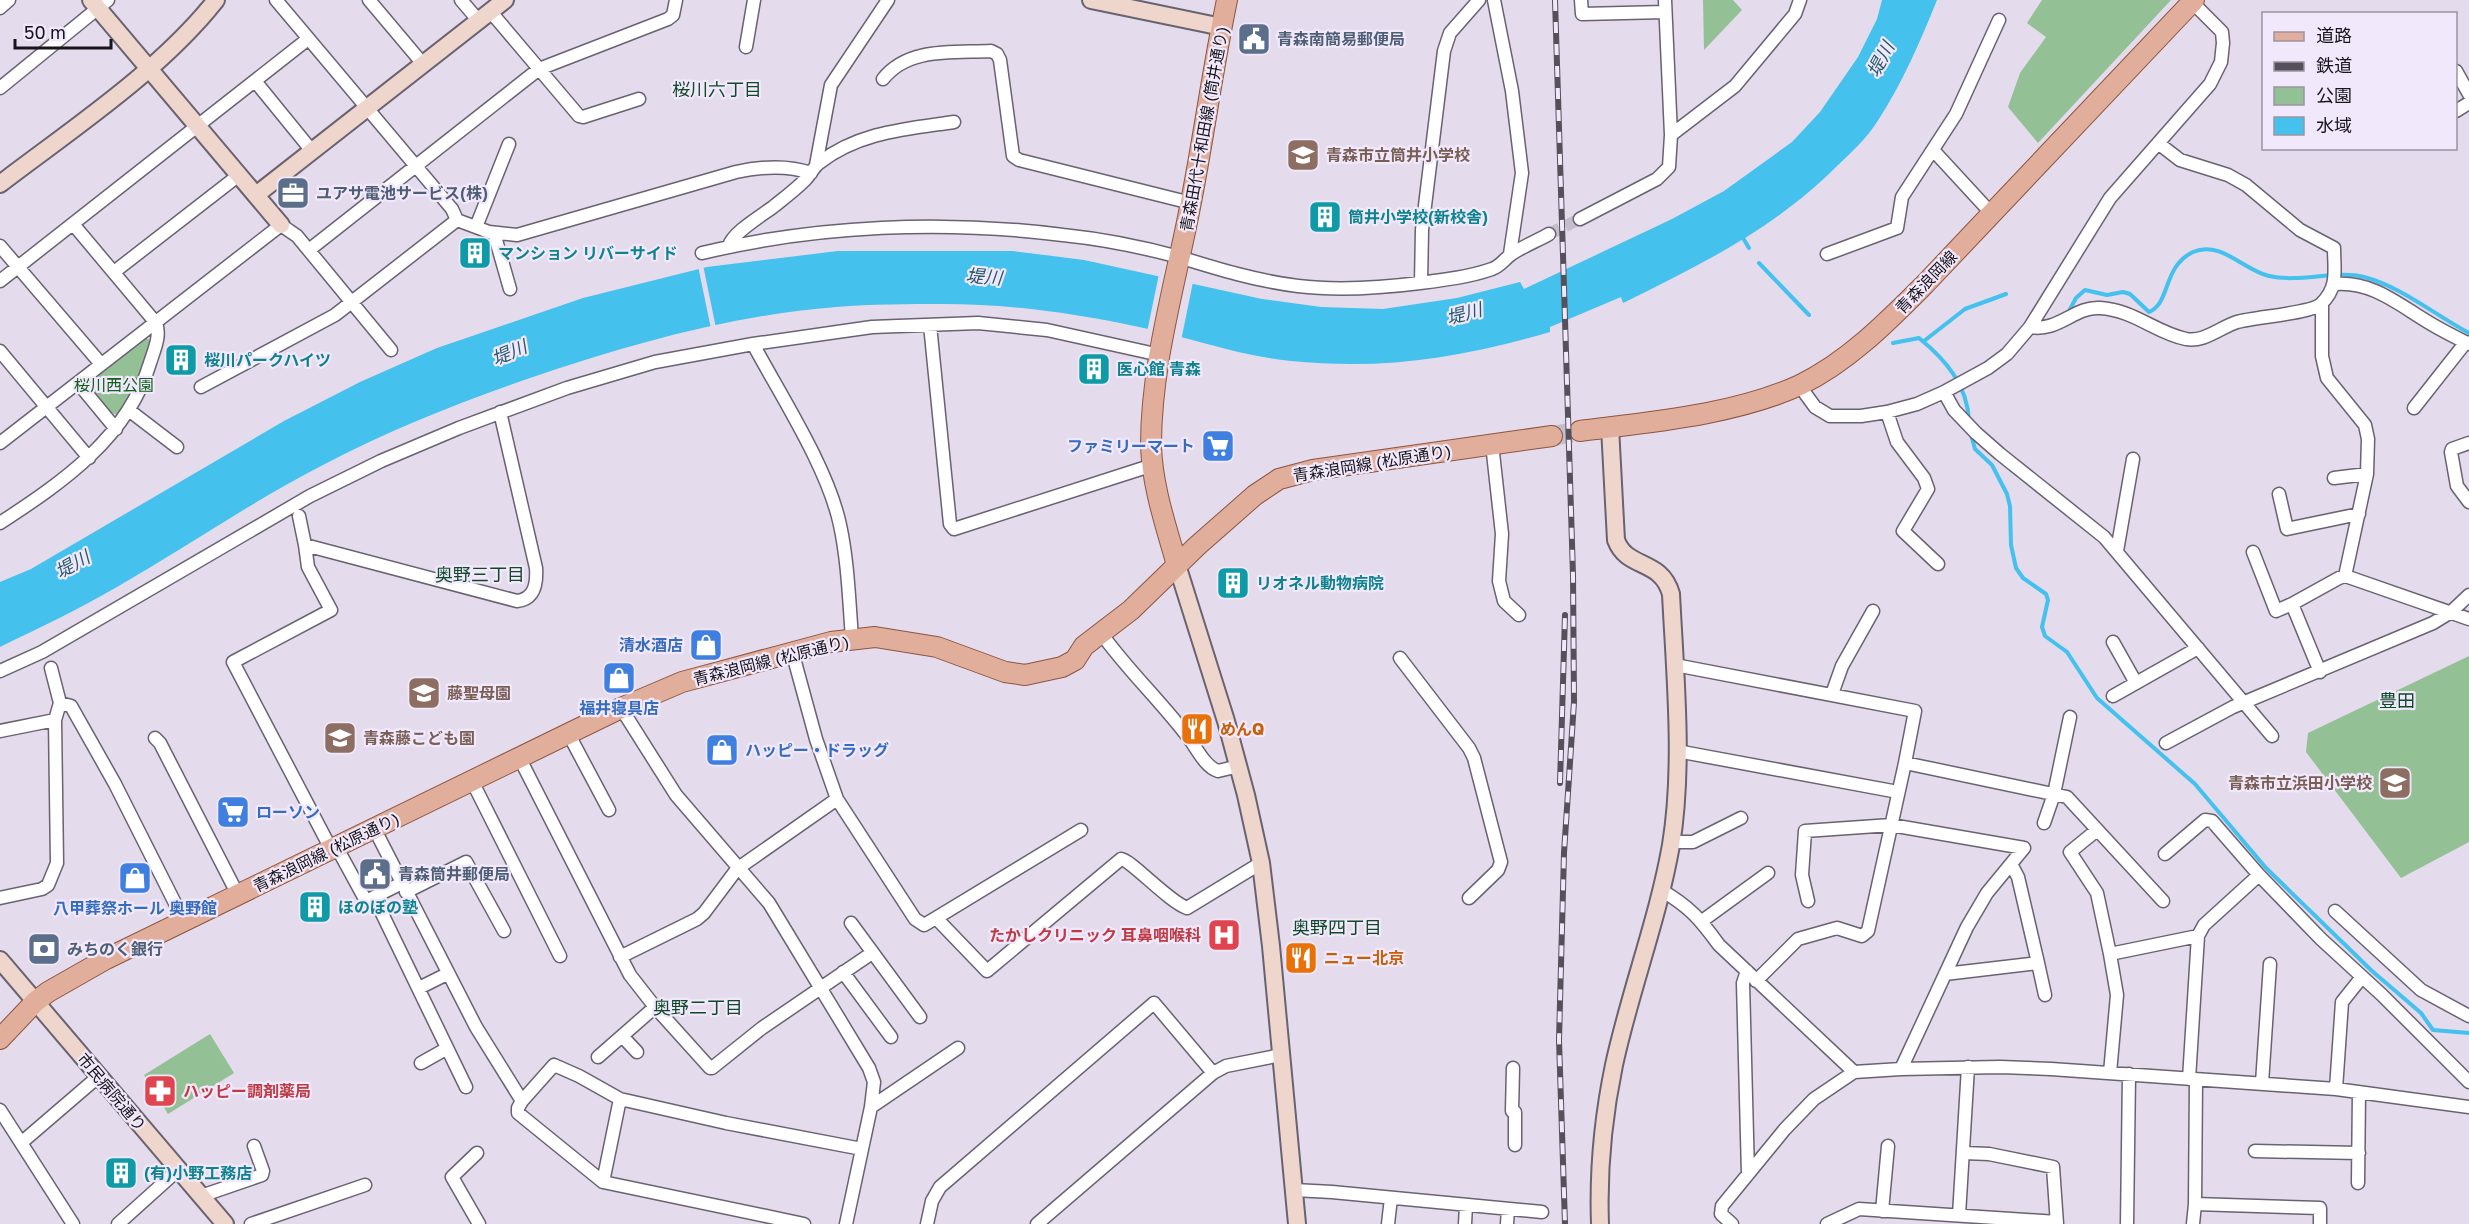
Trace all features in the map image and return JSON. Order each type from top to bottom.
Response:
[{"type":"main road","name":"青森田代十和田線 (筒井通り)","points":[[1177,565],[1157,491],[1153,465],[1153,405],[1160,352],[1191,203],[1227,0]]},
{"type":"main road","name":"青森浪岡線","points":[[1580,431],[1711,411],[1748,402],[1799,385],[1835,365],[1878,329],[2192,1]]},
{"type":"main road","name":"青森浪岡線 (松原通り)","points":[[0,1039],[35,1002],[62,983],[106,958],[621,708],[682,682],[792,651],[852,638],[875,637],[937,646],[1005,672],[1025,675],[1053,669],[1075,660],[1084,646],[1131,610],[1177,565],[1270,484],[1289,476],[1551,435]]},
{"type":"street","points":[[0,8],[9,0]]},
{"type":"street","points":[[0,184],[149,69],[180,41],[216,0]]},
{"type":"street","points":[[276,0],[452,209],[457,220],[494,233],[517,235],[748,169],[814,169]]},
{"type":"street","points":[[369,0],[423,63]]},
{"type":"street","points":[[461,0],[484,16],[539,69],[583,117],[639,99]]},
{"type":"street","points":[[256,195],[505,0]]},
{"type":"street","points":[[309,250],[539,69],[668,19],[672,15],[676,0]]},
{"type":"street","points":[[746,47],[754,0]]},
{"type":"street","points":[[814,169],[831,85],[888,0]]},
{"type":"street","points":[[1091,0],[1222,27]]},
{"type":"street","points":[[1420,283],[1422,230],[1443,51],[1450,33],[1479,0]]},
{"type":"street","points":[[1494,0],[1512,91],[1522,173],[1510,254]]},
{"type":"street","points":[[1580,219],[1657,179],[1669,167],[1671,135],[1665,6],[1582,15],[1581,0]]},
{"type":"street","points":[[1671,135],[1735,86],[1795,14],[1800,0]]},
{"type":"street","points":[[1799,385],[1815,407],[1830,416],[1851,417],[1887,412],[1917,404],[1949,389],[2007,354],[2030,327],[2110,198],[2205,91],[2217,72],[2221,62],[2222,32],[2192,1]]},
{"type":"street","points":[[0,88],[99,3],[197,127],[281,225],[289,228],[309,250],[392,350]]},
{"type":"street","points":[[1827,254],[1897,228],[1902,197],[1956,114],[1999,20]]},
{"type":"street","points":[[0,281],[308,39]]},
{"type":"street","points":[[883,79],[893,67],[904,60],[920,56],[991,51],[997,54],[1000,60],[1013,156],[1019,160],[1191,203]]},
{"type":"street","points":[[2457,73],[2469,94]]},
{"type":"street","points":[[255,81],[312,150]]},
{"type":"street","points":[[729,246],[730,241],[738,233],[789,195],[814,169],[836,152],[862,138],[954,122]]},
{"type":"street","points":[[2158,143],[2180,160],[2228,174],[2300,230],[2334,248],[2335,279],[2322,304],[2322,356],[2327,378],[2365,425],[2368,440],[2367,474],[2345,576]]},
{"type":"street","points":[[476,227],[509,144]]},
{"type":"street","points":[[1934,150],[1991,213]]},
{"type":"street","points":[[114,272],[239,175]]},
{"type":"street","points":[[201,387],[335,315],[457,220]]},
{"type":"street","points":[[0,523],[89,458],[116,429],[130,411],[142,389],[158,334],[156,323],[73,224]]},
{"type":"street","points":[[0,443],[281,225]]},
{"type":"street","points":[[702,253],[729,246],[853,231],[910,227],[1007,229],[1065,235],[1297,286],[1356,289],[1420,283],[1492,269],[1502,265],[1510,254],[1549,234]]},
{"type":"street","points":[[494,233],[510,289]]},
{"type":"street","points":[[0,246],[101,364]]},
{"type":"street","points":[[2335,279],[2372,289],[2467,343],[2414,408]]},
{"type":"street","points":[[2030,327],[2049,328],[2097,308],[2121,311],[2179,337],[2197,339],[2236,322],[2270,314],[2312,310],[2322,304]]},
{"type":"street","points":[[0,671],[52,646],[344,479],[419,444],[500,412],[567,388],[655,362],[753,344],[872,327],[978,324],[1017,326],[1160,352]]},
{"type":"street","points":[[930,325],[950,524],[954,530],[1153,465]]},
{"type":"street","points":[[753,344],[812,454],[835,507],[847,566],[852,638]]},
{"type":"street","points":[[2,357],[89,458]]},
{"type":"street","points":[[78,383],[116,429]]},
{"type":"street","points":[[1949,389],[1954,410],[1976,433],[2104,537],[2272,736]]},
{"type":"street","points":[[130,411],[177,447]]},
{"type":"street","points":[[305,545],[499,597],[517,601],[524,600],[536,588],[536,568],[500,412]]},
{"type":"street","points":[[1887,412],[1897,442],[1923,478],[1928,489],[1903,531],[1938,564]]},
{"type":"street","points":[[1600,1224],[1600,1160],[1608,1098],[1614,1064],[1661,890],[1671,842],[1677,751],[1671,594],[1668,582],[1654,569],[1622,552],[1616,540],[1610,427]]},
{"type":"street","points":[[2469,443],[2452,449],[2451,452],[2457,486],[2469,502]]},
{"type":"street","points":[[1492,444],[1502,534],[1499,581],[1504,601],[1519,615]]},
{"type":"street","points":[[2117,551],[2133,459]]},
{"type":"street","points":[[2334,478],[2367,474]]},
{"type":"street","points":[[2279,494],[2287,529],[2359,514]]},
{"type":"street","points":[[299,516],[308,567],[331,609],[233,662],[333,847],[366,901],[466,862],[504,931]]},
{"type":"street","points":[[2253,552],[2276,611],[2345,576],[2469,619]]},
{"type":"street","points":[[1177,565],[1239,766],[1261,863],[1297,1224]]},
{"type":"street","points":[[2166,743],[2233,707],[2433,623],[2451,612],[2469,595]]},
{"type":"street","points":[[2292,604],[2320,672]]},
{"type":"street","points":[[1832,694],[1842,666],[1874,611]]},
{"type":"street","points":[[1101,633],[1182,729],[1208,765],[1218,771],[1239,766]]},
{"type":"street","points":[[2113,642],[2136,683]]},
{"type":"street","points":[[2113,696],[2198,648]]},
{"type":"street","points":[[792,651],[816,739],[837,799],[915,919],[924,925],[1081,830]]},
{"type":"street","points":[[1400,658],[1469,748],[1474,758],[1501,862],[1498,870],[1469,898]]},
{"type":"street","points":[[1675,664],[1915,711],[1868,931],[1862,936],[1838,928],[1798,939],[1756,981]]},
{"type":"street","points":[[0,898],[42,889],[48,885],[57,863],[55,720],[60,703],[51,668]]},
{"type":"street","points":[[60,703],[71,706],[115,784],[184,921]]},
{"type":"street","points":[[621,708],[676,795],[737,869],[769,903],[868,1068],[874,1082],[871,1107],[846,1224]]},
{"type":"street","points":[[2044,823],[2054,794],[2070,717]]},
{"type":"street","points":[[0,731],[55,720]]},
{"type":"street","points":[[568,734],[609,810]]},
{"type":"street","points":[[154,738],[160,743],[238,895]]},
{"type":"street","points":[[1677,751],[1898,792]]},
{"type":"street","points":[[519,757],[620,957],[637,985],[712,1068],[762,1028],[872,953]]},
{"type":"street","points":[[1905,764],[2067,797],[2163,901]]},
{"type":"street","points":[[472,781],[560,956]]},
{"type":"street","points":[[620,957],[697,919],[714,902],[737,869],[837,799]]},
{"type":"street","points":[[1671,842],[1693,842],[1741,818]]},
{"type":"street","points":[[2165,854],[2208,819],[2321,939],[2415,1026],[2469,1082]]},
{"type":"street","points":[[1808,901],[1802,875],[1805,831],[1891,825],[2024,848],[1988,893],[1967,927],[1901,1069]]},
{"type":"street","points":[[374,828],[447,974],[481,1036],[522,1101]]},
{"type":"street","points":[[2097,830],[2070,852],[2097,892],[2110,954],[2117,995],[2110,1073]]},
{"type":"street","points":[[936,918],[987,971],[1121,859],[1126,860],[1150,883],[1187,908],[1261,863]]},
{"type":"street","points":[[2011,864],[2018,877],[2045,995]]},
{"type":"street","points":[[1702,921],[1768,873]]},
{"type":"street","points":[[2193,1224],[2195,1204],[2192,1079],[2198,936],[2204,925],[2259,875]]},
{"type":"street","points":[[1661,890],[1684,903],[1702,921],[1719,945],[1854,1072]]},
{"type":"street","points":[[374,897],[466,1088]]},
{"type":"street","points":[[2335,911],[2421,990],[2469,1016]]},
{"type":"street","points":[[851,923],[920,1017]]},
{"type":"street","points":[[2110,954],[2198,936]]},
{"type":"street","name":"市民病院通り","points":[[0,960],[224,1224]]},
{"type":"street","points":[[1945,974],[2038,963]]},
{"type":"street","points":[[2262,1083],[2270,964]]},
{"type":"street","points":[[1747,971],[1743,983],[1748,1174]]},
{"type":"street","points":[[843,972],[891,1037]]},
{"type":"street","points":[[419,988],[447,974]]},
{"type":"street","points":[[2336,1089],[2342,1002],[2362,977]]},
{"type":"street","points":[[927,1224],[932,1201],[940,1187],[1154,1003],[1213,1073]]},
{"type":"street","points":[[598,1057],[655,1007]]},
{"type":"street","points":[[622,1036],[637,1052]]},
{"type":"street","points":[[871,1107],[958,1048]]},
{"type":"street","points":[[421,1063],[447,1049]]},
{"type":"street","points":[[1037,1224],[1213,1073],[1226,1066],[1281,1055]]},
{"type":"street","points":[[804,1224],[603,1182],[518,1113],[518,1108],[554,1065],[620,1099],[726,1123],[862,1149]]},
{"type":"street","points":[[1959,1215],[1968,1067]]},
{"type":"street","points":[[1732,1224],[1721,1214],[1722,1206],[1814,1099],[1854,1072],[1968,1067],[2051,1069],[2336,1089],[2469,1107]]},
{"type":"street","points":[[1513,1068],[1515,1145]]},
{"type":"street","points":[[2127,1224],[2129,1074]]},
{"type":"street","points":[[21,1143],[99,1076]]},
{"type":"street","points":[[2358,1183],[2359,1092]]},
{"type":"street","points":[[603,1182],[620,1099]]},
{"type":"street","points":[[0,1110],[73,1224]]},
{"type":"street","points":[[201,1197],[262,1175],[263,1171],[254,1146]]},
{"type":"street","points":[[1882,1210],[1888,1146]]},
{"type":"street","points":[[2255,1151],[2359,1153]]},
{"type":"street","points":[[477,1153],[452,1177],[479,1224]]},
{"type":"street","points":[[1827,1224],[1854,1210],[2057,1223],[2053,1167],[1989,1154],[1964,1153]]},
{"type":"street","points":[[118,1224],[178,1170]]},
{"type":"street","points":[[251,1224],[365,1185]]},
{"type":"street","points":[[1294,1190],[1542,1212]]},
{"type":"street","points":[[1388,1224],[1390,1197]]},
{"type":"street","points":[[2195,1204],[2320,1208],[2320,1224]]},
{"type":"street","points":[[1465,1224],[1466,1205]]},
{"type":"street","points":[[1507,1224],[1508,1209]]},
{"type":"green space","points":[[1703,0],[1733,0],[1742,10],[1704,50]]},
{"type":"green space","points":[[2042,0],[2171,0],[2038,143],[2008,107],[2020,73],[2046,37],[2027,23]]},
{"type":"green space","name":"桜川西公園","points":[[145,337],[150,340],[137,384],[118,415],[112,413],[87,385],[87,381]]},
{"type":"green space","points":[[2469,656],[2469,842],[2401,878],[2306,752],[2308,733]]},
{"type":"green space","points":[[210,1034],[234,1073],[168,1114],[144,1075]]},
{"type":"water","name":"堤川","points":[[1882,0],[1937,0],[1895,93],[1873,128],[1853,151],[1788,208],[1736,243],[1623,303],[1621,297],[1550,327],[1550,332],[1453,355],[1422,360],[1358,364],[1271,359],[1115,322],[1041,310],[967,304],[849,306],[797,311],[721,324],[645,342],[570,365],[425,417],[295,480],[117,587],[0,647],[0,582],[31,569],[284,421],[360,382],[437,348],[583,298],[707,267],[838,251],[1013,251],[1084,260],[1262,299],[1321,307],[1383,309],[1457,298],[1520,282],[1524,289],[1672,219],[1724,191],[1792,142],[1820,112],[1858,57],[1877,19]]},
{"type":"pier","points":[[703,265],[716,328],[711,329],[698,266]]},
{"type":"pier","points":[[1159,274],[1193,282],[1181,341],[1147,332]]},
{"type":"waterway","points":[[1743,238],[1749,248]]},
{"type":"waterway","points":[[2068,313],[2076,298],[2085,290],[2107,295],[2123,292],[2130,294],[2149,312],[2161,301],[2176,266],[2193,252],[2203,249],[2222,253],[2269,276],[2292,278],[2353,275],[2364,277],[2392,287],[2469,333]]},
{"type":"waterway","points":[[1759,263],[1809,315]]},
{"type":"waterway","points":[[1924,341],[1965,309],[2006,294]]},
{"type":"waterway","points":[[1893,343],[1919,338],[1938,355],[1959,384],[1969,420]]},
{"type":"waterway","points":[[1970,431],[1975,449],[1992,465],[2007,494],[2010,506],[2011,545],[2016,568],[2023,578],[2046,594],[2048,600],[2042,627],[2045,636],[2067,652],[2097,698],[2195,784],[2266,868],[2372,971],[2421,1013],[2433,1030],[2469,1033]]},
{"type":"tunnel","points":[[1549,234],[1580,219]]},
{"type":"tunnel","points":[[1552,436],[1580,431]]},
{"type":"railway","points":[[1555,0],[1573,575],[1574,702],[1564,853],[1559,1040],[1565,1224]]},
{"type":"railway","points":[[1560,783],[1565,615]]},
{"type":"place","name":"青森南簡易郵便局","points":[[1254,39]]},
{"type":"place","name":"青森市立筒井小学校","points":[[1303,155]]},
{"type":"place","name":"ユアサ電池サービス(株)","points":[[293,193]]},
{"type":"place","name":"筒井小学校(新校舎)","points":[[1325,217]]},
{"type":"place","name":"マンション リバーサイド","points":[[475,253]]},
{"type":"place","name":"桜川パークハイツ","points":[[181,360]]},
{"type":"place","name":"医心館 青森","points":[[1094,369]]},
{"type":"place","name":"ファミリーマート","points":[[1218,446]]},
{"type":"place","name":"リオネル動物病院","points":[[1233,583]]},
{"type":"place","name":"清水酒店","points":[[706,645]]},
{"type":"place","name":"福井寝具店","points":[[619,678]]},
{"type":"place","name":"藤聖母園","points":[[424,693]]},
{"type":"place","name":"めんQ","points":[[1197,729]]},
{"type":"place","name":"青森藤こども園","points":[[340,738]]},
{"type":"place","name":"ハッピー・ドラッグ","points":[[722,750]]},
{"type":"place","name":"青森市立浜田小学校","points":[[2395,783]]},
{"type":"place","name":"ローソン","points":[[233,812]]},
{"type":"place","name":"青森筒井郵便局","points":[[375,874]]},
{"type":"place","name":"八甲葬祭ホール 奥野館","points":[[135,878]]},
{"type":"place","name":"ほのぼの塾","points":[[315,907]]},
{"type":"place","name":"たかしクリニック 耳鼻咽喉科","points":[[1224,935]]},
{"type":"place","name":"みちのく銀行","points":[[44,949]]},
{"type":"place","name":"ニュー北京","points":[[1301,958]]},
{"type":"place","name":"ハッピー調剤薬局","points":[[160,1091]]},
{"type":"place","name":"(有)小野工務店","points":[[121,1173]]},
{"type":"district","name":"桜川六丁目","points":[[717,89]]},
{"type":"district","name":"奥野三丁目","points":[[480,574]]},
{"type":"district","name":"豊田","points":[[2397,700]]},
{"type":"district","name":"奥野四丁目","points":[[1337,927]]},
{"type":"district","name":"奥野二丁目","points":[[698,1007]]}]
